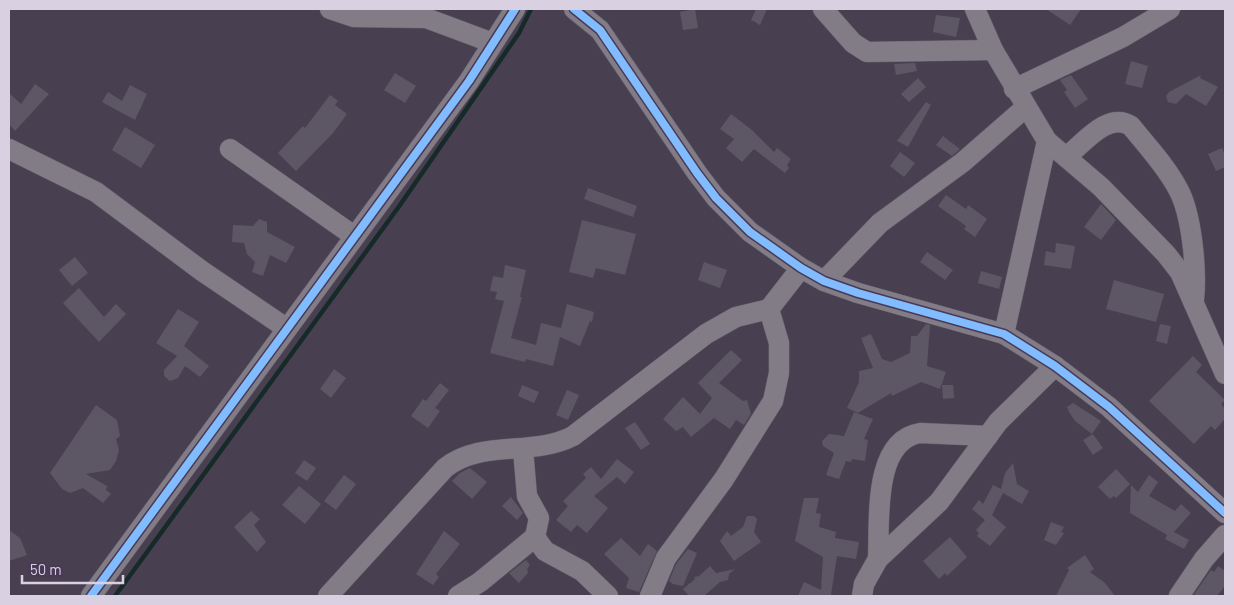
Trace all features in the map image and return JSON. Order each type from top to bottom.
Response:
[{"type":"street","points":[[330,9],[354,17],[426,18],[493,43]]},
{"type":"street","points":[[91,596],[469,81],[515,9]]},
{"type":"street","points":[[574,9],[600,30],[697,173],[716,198],[750,232],[801,268],[824,281],[858,293],[1004,334],[1055,366],[1109,407],[1225,513]]},
{"type":"street","points":[[823,9],[853,43],[867,52],[993,50]]},
{"type":"street","points":[[975,9],[993,50],[1047,141],[1101,187],[1166,254],[1180,272],[1225,374]]},
{"type":"street","points":[[1014,88],[1123,38],[1170,9]]},
{"type":"street","points":[[824,281],[880,223],[963,162],[1026,107]]},
{"type":"street","points":[[1066,157],[1108,123],[1124,121],[1131,126],[1179,190],[1184,206],[1195,266],[1193,301]]},
{"type":"street","points":[[1004,334],[1047,141]]},
{"type":"street","points":[[9,149],[96,192],[202,271],[286,328]]},
{"type":"street","points":[[230,149],[354,236]]},
{"type":"street","points":[[328,596],[445,468],[456,460],[470,454],[523,449],[561,442],[573,436],[706,334],[736,317],[768,308],[801,268]]},
{"type":"street","points":[[650,596],[666,558],[724,479],[773,401],[779,373],[779,343],[768,308]]},
{"type":"street","points":[[862,596],[864,584],[878,559],[939,502],[998,422],[1055,366]]},
{"type":"street","points":[[878,559],[884,468],[888,458],[899,444],[911,434],[920,433],[988,436]]},
{"type":"street","points":[[458,596],[480,582],[535,537],[539,518],[527,496],[523,449]]},
{"type":"street","points":[[1179,596],[1204,560],[1225,535]]},
{"type":"street","points":[[535,537],[545,551],[582,571],[608,596]]},
{"type":"building","points":[[695,9],[698,28],[683,30],[680,12]]},
{"type":"building","points":[[756,9],[767,9],[760,25],[751,20]]},
{"type":"building","points":[[1046,9],[1081,9],[1070,25]]},
{"type":"building","points":[[936,15],[960,18],[956,37],[933,32]]},
{"type":"building","points":[[1131,61],[1148,66],[1142,88],[1125,84]]},
{"type":"building","points":[[915,63],[917,71],[896,75],[894,64]]},
{"type":"building","points":[[395,73],[416,86],[405,103],[384,90]]},
{"type":"building","points":[[1071,75],[1088,99],[1075,108],[1064,92],[1067,90],[1060,80]]},
{"type":"building","points":[[1201,75],[1200,78],[1218,87],[1206,106],[1186,94],[1176,104],[1168,102],[1166,96],[1169,92]]},
{"type":"building","points":[[918,78],[926,87],[909,102],[901,94]]},
{"type":"building","points":[[35,84],[49,94],[15,131],[9,124],[9,93],[21,104]]},
{"type":"building","points":[[130,85],[147,94],[135,120],[102,102],[108,92],[122,101]]},
{"type":"building","points":[[330,95],[338,101],[335,105],[347,114],[333,133],[296,171],[278,153],[303,126],[305,128]]},
{"type":"building","points":[[926,102],[931,105],[908,147],[897,141]]},
{"type":"building","points":[[731,114],[752,130],[774,152],[777,148],[791,159],[787,165],[789,168],[785,173],[754,149],[742,162],[726,148],[734,139],[720,129]]},
{"type":"building","points":[[125,127],[155,145],[141,168],[112,150]]},
{"type":"building","points":[[943,136],[960,149],[952,156],[936,145]]},
{"type":"building","points":[[1222,148],[1225,155],[1225,167],[1216,171],[1208,154]]},
{"type":"building","points":[[900,152],[915,163],[904,177],[890,166]]},
{"type":"building","points":[[588,188],[637,206],[633,217],[584,199]]},
{"type":"building","points":[[946,195],[966,209],[968,205],[987,219],[975,237],[964,229],[966,226],[938,206]]},
{"type":"building","points":[[1101,204],[1116,220],[1101,240],[1084,227]]},
{"type":"building","points":[[259,219],[267,222],[267,232],[295,247],[286,263],[270,255],[263,276],[252,272],[255,262],[247,254],[244,243],[232,242],[233,225],[253,226]]},
{"type":"building","points":[[582,220],[636,234],[625,275],[596,268],[593,278],[569,272]]},
{"type":"building","points":[[1056,243],[1075,246],[1071,269],[1044,265],[1046,251],[1055,253]]},
{"type":"building","points":[[927,252],[953,270],[945,280],[920,262]]},
{"type":"building","points":[[75,257],[88,273],[72,286],[59,270]]},
{"type":"building","points":[[704,262],[727,270],[720,288],[698,280]]},
{"type":"building","points":[[505,265],[526,270],[520,297],[522,297],[511,338],[536,345],[541,323],[561,328],[567,304],[594,312],[592,322],[590,321],[580,346],[560,337],[553,366],[526,359],[525,362],[490,353],[504,301],[495,299],[497,292],[490,291],[493,276],[503,278]]},
{"type":"building","points":[[981,271],[1002,277],[999,289],[978,283]]},
{"type":"building","points":[[1114,280],[1164,294],[1156,322],[1106,309]]},
{"type":"building","points":[[79,288],[104,317],[116,304],[126,314],[99,342],[63,303]]},
{"type":"building","points":[[178,309],[199,322],[184,346],[209,366],[200,377],[185,366],[178,378],[170,381],[164,376],[164,370],[177,356],[156,343]]},
{"type":"building","points":[[926,324],[930,325],[927,366],[946,372],[940,389],[921,382],[892,396],[891,393],[858,413],[847,408],[859,382],[859,371],[873,368],[861,338],[871,334],[882,359],[891,362],[910,353],[911,336],[917,336]]},
{"type":"building","points":[[1160,324],[1171,326],[1167,344],[1156,341]]},
{"type":"building","points":[[731,350],[742,360],[719,383],[743,401],[747,400],[751,414],[744,425],[736,420],[730,429],[714,418],[691,437],[683,427],[676,431],[663,419],[683,397],[700,414],[712,398],[698,383]]},
{"type":"building","points":[[1193,356],[1202,365],[1196,372],[1225,400],[1221,404],[1225,409],[1225,419],[1215,430],[1211,426],[1194,444],[1149,401]]},
{"type":"building","points":[[334,369],[346,378],[331,398],[320,389]]},
{"type":"building","points":[[440,383],[449,390],[435,408],[440,411],[428,428],[411,416],[423,399],[426,401]]},
{"type":"building","points":[[522,385],[539,392],[534,403],[518,396]]},
{"type":"building","points":[[942,385],[953,385],[954,398],[943,399]]},
{"type":"building","points":[[567,390],[579,395],[568,420],[556,415]]},
{"type":"building","points":[[1073,403],[1101,421],[1092,434],[1075,421],[1069,412],[1067,407]]},
{"type":"building","points":[[96,405],[117,420],[120,436],[116,439],[119,450],[116,461],[110,470],[86,474],[107,486],[106,490],[111,494],[103,503],[83,488],[70,493],[62,489],[50,473]]},
{"type":"building","points":[[854,412],[873,419],[864,439],[868,440],[865,461],[852,459],[851,462],[846,461],[839,479],[826,475],[834,453],[823,446],[822,441],[829,434],[844,436]]},
{"type":"building","points":[[635,422],[650,444],[641,450],[625,428]]},
{"type":"building","points":[[1093,434],[1103,448],[1093,455],[1083,440]]},
{"type":"building","points":[[617,459],[634,472],[625,484],[617,477],[594,496],[608,508],[587,533],[577,525],[571,532],[556,520],[568,506],[563,501],[586,478],[583,474],[591,467],[601,479]]},
{"type":"building","points":[[304,460],[316,468],[307,481],[295,473]]},
{"type":"building","points":[[1013,463],[1017,484],[1029,491],[1022,504],[1003,493],[992,515],[1006,527],[990,546],[977,536],[979,533],[976,530],[985,520],[972,509],[979,500],[983,504],[993,485],[1001,489],[1005,473]]},
{"type":"building","points":[[470,468],[487,482],[472,499],[452,481],[460,473]]},
{"type":"building","points":[[1116,469],[1130,484],[1116,498],[1114,496],[1110,499],[1098,487]]},
{"type":"building","points":[[344,475],[356,484],[336,510],[324,501]]},
{"type":"building","points":[[1149,475],[1158,482],[1149,496],[1175,511],[1181,504],[1191,513],[1174,532],[1189,540],[1184,549],[1165,539],[1167,535],[1130,513],[1131,485],[1138,492]]},
{"type":"building","points":[[299,486],[321,504],[305,524],[282,505]]},
{"type":"building","points":[[511,497],[523,513],[517,520],[502,506]]},
{"type":"building","points":[[804,498],[819,498],[816,513],[821,514],[819,527],[836,532],[835,538],[859,542],[856,559],[837,556],[831,595],[835,596],[798,596],[804,582],[821,590],[823,557],[795,541]]},
{"type":"building","points":[[251,511],[260,519],[254,525],[266,542],[257,552],[234,527]]},
{"type":"building","points":[[747,516],[754,516],[757,519],[754,532],[761,542],[734,561],[720,541],[727,531],[731,536],[743,527]]},
{"type":"building","points":[[1051,522],[1064,527],[1061,532],[1064,533],[1056,545],[1044,540]]},
{"type":"building","points":[[9,530],[20,538],[27,555],[9,561]]},
{"type":"building","points":[[444,531],[460,544],[436,574],[439,577],[433,585],[416,574]]},
{"type":"building","points":[[950,537],[967,557],[947,576],[945,573],[939,579],[923,561]]},
{"type":"building","points":[[621,538],[640,556],[648,544],[657,551],[639,592],[626,588],[629,578],[604,554]]},
{"type":"building","points":[[688,549],[697,553],[683,586],[673,584],[669,581],[676,564]]},
{"type":"building","points":[[1085,555],[1094,569],[1090,572],[1105,583],[1115,596],[1056,596],[1069,570],[1067,568]]},
{"type":"building","points":[[526,560],[530,565],[527,569],[528,573],[519,583],[509,573]]},
{"type":"building","points":[[710,566],[716,573],[735,569],[729,574],[728,580],[720,582],[704,596],[689,596],[683,589],[695,579],[694,577],[699,576]]},
{"type":"building","points":[[1218,566],[1225,571],[1225,586],[1217,596],[1193,596],[1211,570],[1214,572]]},
{"type":"waterway","points":[[115,596],[400,205],[519,33],[531,9]]},
{"type":"cycle path","points":[[91,596],[469,81],[515,9]]},
{"type":"cycle path","points":[[574,9],[600,30],[697,173],[716,198],[750,232],[801,268],[824,281],[858,293],[1004,334],[1055,366],[1109,407],[1225,513]]}]
